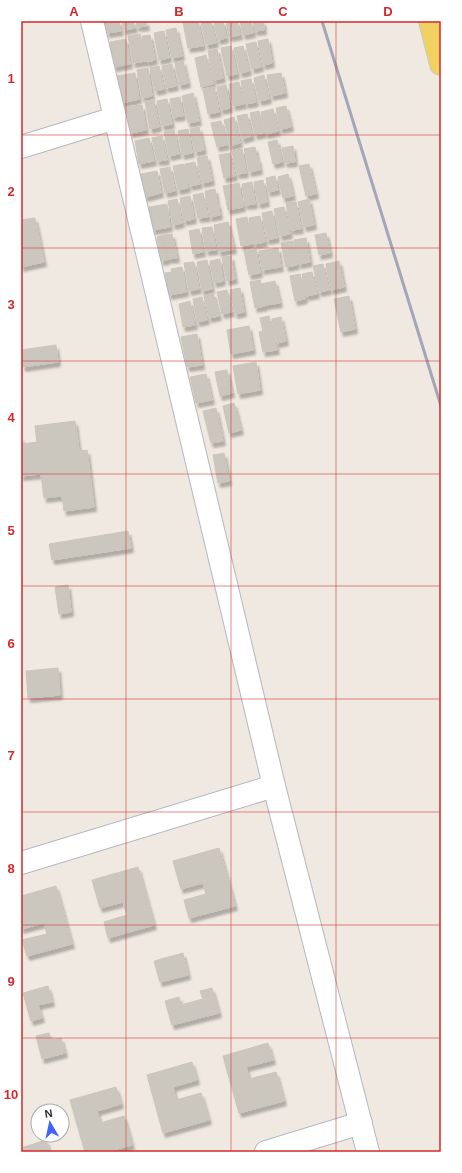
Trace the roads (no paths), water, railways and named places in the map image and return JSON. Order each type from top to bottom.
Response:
[{"type":"main road","points":[[430,21],[441,64]]},
{"type":"street","points":[[92,21],[274,786],[368,1152]]},
{"type":"street","points":[[21,147],[115,118]]},
{"type":"street","points":[[21,863],[274,786]]},
{"type":"street","points":[[266,1152],[361,1124]]},
{"type":"railway","points":[[322,21],[441,406]]}]
